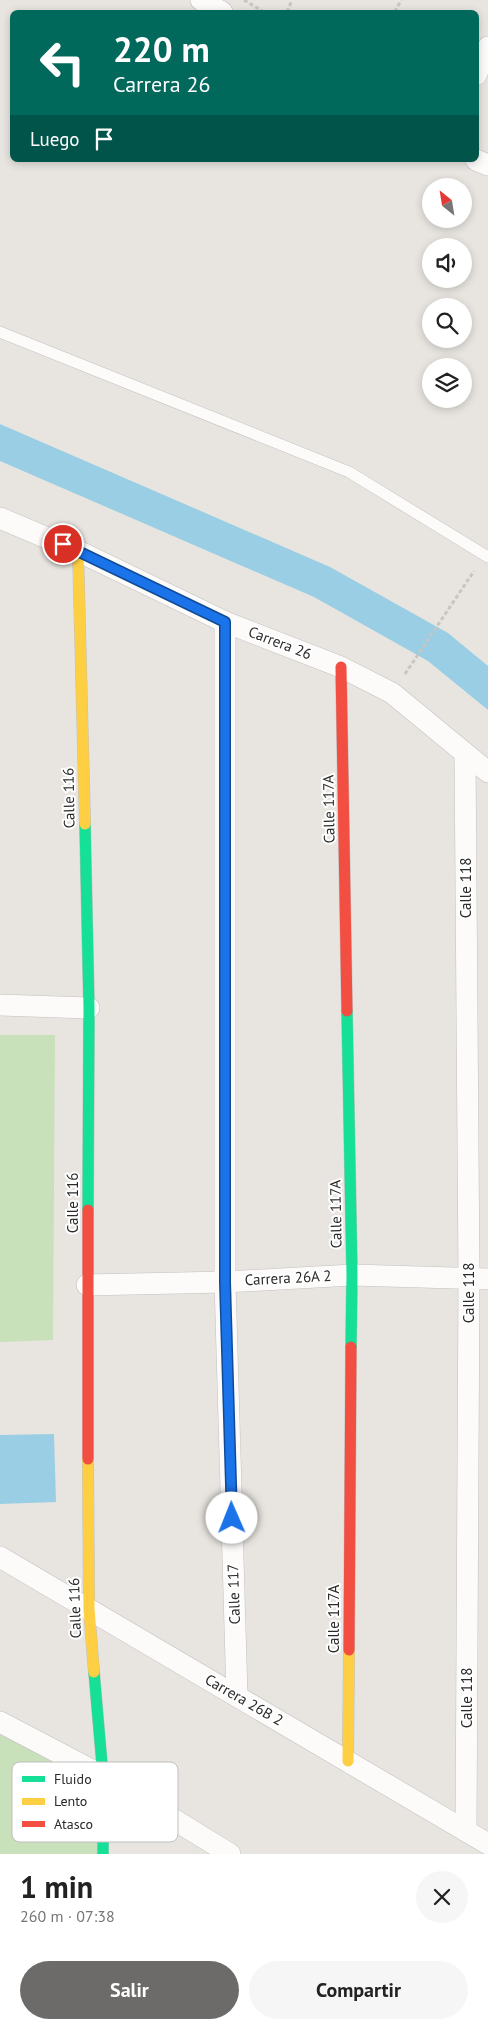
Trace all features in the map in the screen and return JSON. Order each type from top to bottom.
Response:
[{"type":"street","points":[[201,0],[218,10]]},
{"type":"street","points":[[479,68],[488,47]]},
{"type":"street","name":"Carrera 26","points":[[0,518],[78,551],[225,622],[341,667],[392,693],[488,772]]},
{"type":"street","name":"Calle 116","points":[[78,551],[89,1008],[87,1285],[89,1609],[102,1762]]},
{"type":"street","name":"Calle 117","points":[[225,622],[225,1282],[237,1696]]},
{"type":"street","name":"Calle 117A","points":[[341,667],[352,1275],[348,1761]]},
{"type":"street","name":"Calle 118","points":[[465,754],[478,1278],[466,1831]]},
{"type":"street","points":[[0,1005],[89,1008]]},
{"type":"street","name":"Carrera 26A 2","points":[[87,1285],[225,1282],[352,1275],[478,1278]]},
{"type":"street","name":"Carrera 26B 2","points":[[0,1557],[488,1844]]},
{"type":"street","points":[[0,1722],[76,1762]]},
{"type":"street","points":[[178,1822],[230,1854]]},
{"type":"lane","points":[[0,332],[349,472],[487,556]]},
{"type":"path","points":[[244,0],[261,10]]},
{"type":"path","points":[[410,666],[487,556]]},
{"type":"green space","points":[[0,1035],[55,1035],[53,1340],[0,1342]]},
{"type":"green space","points":[[0,1722],[76,1762],[12,1762],[12,1842],[103,1842],[103,1854],[0,1854]]},
{"type":"water","points":[[0,424],[330,567],[448,633],[488,666],[488,710],[428,661],[314,597],[0,461]]},
{"type":"water","points":[[54,1434],[56,1502],[0,1504],[0,1435]]},
{"type":"traffic: fast","points":[[85,824],[89,1008],[88,1210]]},
{"type":"traffic: fast","points":[[347,1011],[352,1275],[351,1347]]},
{"type":"traffic: fast","points":[[94,1672],[102,1762]]},
{"type":"traffic: fast","points":[[103,1842],[103,1854]]},
{"type":"traffic: slow","points":[[78,551],[85,824]]},
{"type":"traffic: slow","points":[[88,1459],[89,1609],[94,1672]]},
{"type":"traffic: slow","points":[[348,1761],[349,1650]]},
{"type":"traffic: jam","points":[[341,667],[347,1011]]},
{"type":"traffic: jam","points":[[88,1210],[88,1459]]},
{"type":"traffic: jam","points":[[349,1650],[351,1347]]},
{"type":"route","points":[[63,544],[225,622],[225,1282],[232,1518]]}]
